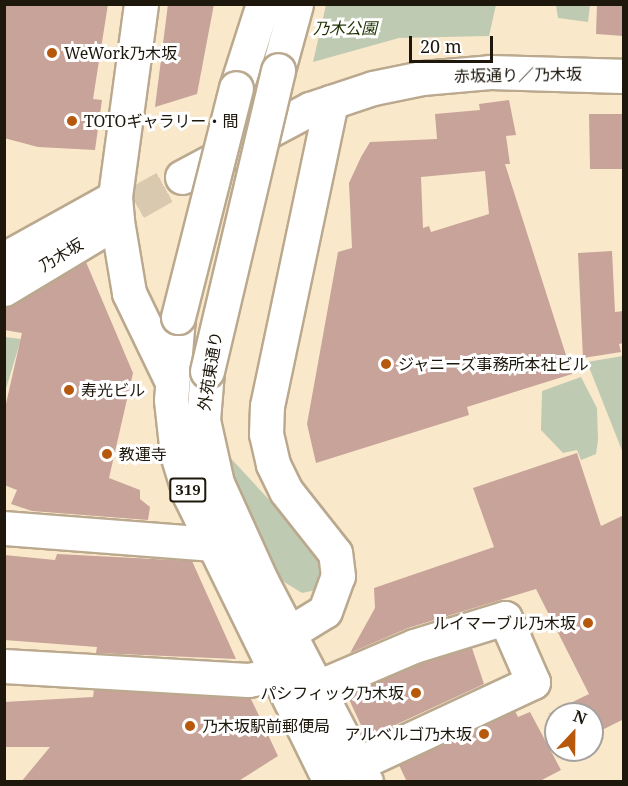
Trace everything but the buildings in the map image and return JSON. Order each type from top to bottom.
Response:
[{"type":"main road","points":[[141,4],[116,209],[129,293],[171,380]]},
{"type":"main road","name":"外苑東通り","points":[[263,4],[236,88],[178,316],[171,380],[177,454],[210,544],[276,653],[318,687],[369,769]]},
{"type":"main road","name":"外苑東通り","points":[[296,4],[278,70],[207,371],[202,420],[211,466],[276,653],[330,782]]},
{"type":"main road","name":"赤坂通り／乃木坂","points":[[182,177],[310,109],[373,88],[433,77],[490,72],[624,76]]},
{"type":"main road","points":[[4,666],[248,680],[325,611],[338,576],[335,553],[286,491],[273,464],[266,434],[267,406],[331,102]]},
{"type":"main road","name":"乃木坂","points":[[4,259],[116,209]]},
{"type":"main road","name":"乃木坂","points":[[4,289],[116,209]]},
{"type":"main road","points":[[4,528],[210,544]]},
{"type":"main road","points":[[318,687],[414,646],[505,618],[533,682],[369,769]]},
{"type":"green space","name":"乃木公園","points":[[326,4],[496,5],[489,36],[399,38],[313,62]]},
{"type":"green space","points":[[556,5],[590,5],[588,22],[558,18]]},
{"type":"green space","points":[[4,337],[21,339],[5,392]]},
{"type":"green space","points":[[624,356],[623,453],[587,362]]},
{"type":"green space","points":[[581,377],[597,408],[598,440],[596,454],[581,460],[577,450],[563,453],[541,430],[542,391]]},
{"type":"green space","points":[[225,452],[321,556],[321,589],[302,593],[281,580],[239,513]]},
{"type":"tunnel","points":[[93,227],[182,177]]},
{"type":"place","name":"WeWork乃木坂","points":[[52,53]]},
{"type":"place","name":"TOTOギャラリー・間","points":[[72,121]]},
{"type":"place","name":"ジャニーズ事務所本社ビル","points":[[386,364]]},
{"type":"place","name":"寿光ビル","points":[[69,390]]},
{"type":"place","name":"教運寺","points":[[107,454]]},
{"type":"place","name":"ルイマーブル乃木坂","points":[[588,623]]},
{"type":"place","name":"パシフィック乃木坂","points":[[416,693]]},
{"type":"place","name":"乃木坂駅前郵便局","points":[[190,726]]},
{"type":"place","name":"アルベルゴ乃木坂","points":[[484,734]]}]
